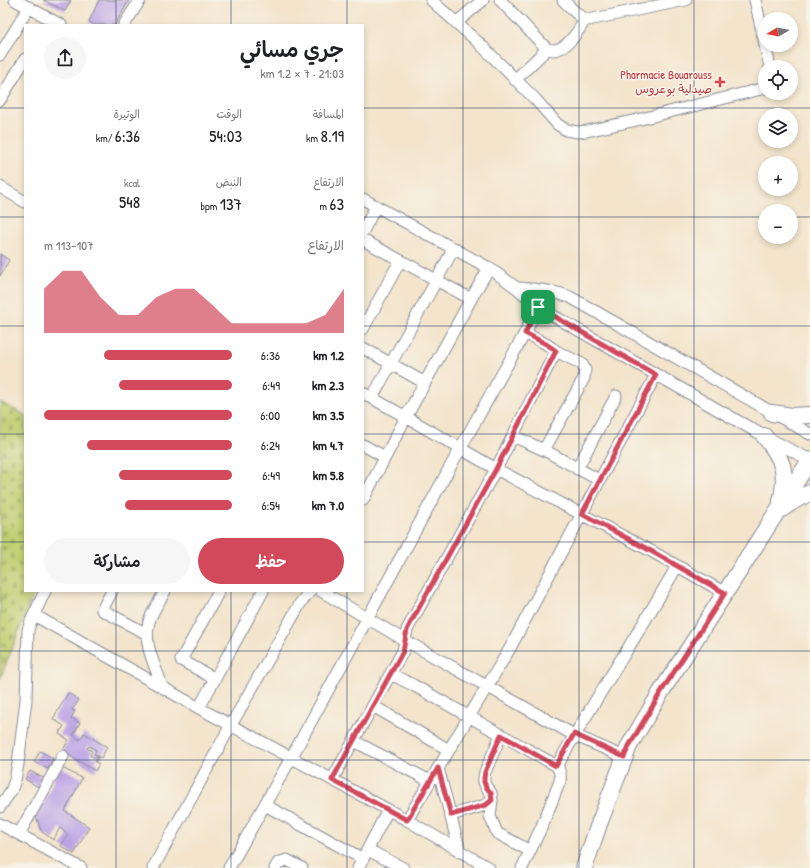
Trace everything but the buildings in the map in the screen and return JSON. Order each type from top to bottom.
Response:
[{"type":"main road","points":[[772,413],[792,416],[810,415]]},
{"type":"main road","points":[[764,436],[774,447],[781,460],[784,474],[784,488],[776,514]]},
{"type":"main road","points":[[584,868],[624,757],[632,740],[661,692],[810,460]]},
{"type":"main road","points":[[776,514],[787,504],[810,493]]},
{"type":"street","points":[[15,0],[29,7],[47,22]]},
{"type":"street","points":[[125,24],[140,0]]},
{"type":"street","points":[[431,0],[536,100],[557,124],[566,130],[578,132],[588,131],[758,90]]},
{"type":"street","points":[[456,23],[483,0]]},
{"type":"street","points":[[500,0],[547,49],[553,50],[560,48],[571,40],[585,20]]},
{"type":"street","points":[[563,0],[585,20],[686,0]]},
{"type":"street","points":[[756,0],[758,12]]},
{"type":"street","points":[[0,55],[29,7]]},
{"type":"street","points":[[515,80],[547,49]]},
{"type":"street","points":[[0,100],[24,61]]},
{"type":"street","points":[[0,187],[24,201]]},
{"type":"street","points":[[364,200],[489,268],[538,307],[764,436],[810,460]]},
{"type":"street","points":[[364,229],[376,206]]},
{"type":"street","points":[[364,241],[471,299]]},
{"type":"street","points":[[454,248],[390,364],[367,396],[496,469],[582,514],[725,593]]},
{"type":"street","points":[[364,327],[400,261]]},
{"type":"street","points":[[364,493],[385,458],[406,417],[489,268]]},
{"type":"street","points":[[516,288],[551,290],[570,297],[810,434]]},
{"type":"street","points":[[229,868],[291,758],[538,307]]},
{"type":"street","points":[[525,333],[582,364],[585,370],[584,378],[544,450]]},
{"type":"street","points":[[364,349],[425,383]]},
{"type":"street","points":[[332,780],[391,674],[403,651],[407,630],[410,624],[496,469],[556,351]]},
{"type":"street","points":[[407,820],[509,650],[656,375]]},
{"type":"street","points":[[577,469],[616,396]]},
{"type":"street","points":[[513,436],[544,450],[599,480]]},
{"type":"street","points":[[364,446],[385,458]]},
{"type":"street","points":[[556,766],[677,566]]},
{"type":"street","points":[[0,807],[11,791],[15,780],[26,700],[28,630],[45,592]]},
{"type":"street","points":[[111,592],[102,610],[147,634]]},
{"type":"street","points":[[161,687],[161,683],[148,648],[147,634],[149,622],[164,592]]},
{"type":"street","points":[[215,679],[181,660],[218,592]]},
{"type":"street","points":[[199,708],[262,592]]},
{"type":"street","points":[[153,868],[231,725],[301,602],[309,592]]},
{"type":"street","points":[[323,592],[574,734],[624,757]]},
{"type":"street","points":[[34,615],[199,708],[407,820],[489,868]]},
{"type":"street","points":[[391,674],[556,766],[559,770],[561,775],[560,781],[522,868]]},
{"type":"street","points":[[373,706],[449,750]]},
{"type":"street","points":[[501,735],[485,772],[484,778],[486,787],[491,793],[492,800],[490,816],[497,833],[530,851]]},
{"type":"street","points":[[354,741],[430,781]]},
{"type":"street","points":[[19,834],[63,756]]},
{"type":"street","points":[[438,768],[460,852]]},
{"type":"street","points":[[451,815],[486,805],[492,800]]},
{"type":"street","points":[[265,805],[363,859],[403,868]]},
{"type":"street","points":[[363,859],[388,810]]},
{"type":"street","points":[[0,824],[82,868]]},
{"type":"street","points":[[275,868],[278,863],[287,860],[302,868]]},
{"type":"green space","points":[[0,402],[24,414],[24,592],[35,592],[0,679]]},
{"type":"place","name":"Pharmacie Bouarouss صيدلية بوعروس","points":[[720,82]]},
{"type":"route","points":[[538,307],[656,375],[582,514],[725,593],[661,692],[624,757],[574,734],[556,766],[501,735],[485,772],[484,778],[486,787],[491,793],[492,800],[486,805],[451,815],[438,768],[407,820],[332,780],[391,674],[403,651],[407,630],[410,624],[496,469],[556,351],[525,333],[538,307]]}]
